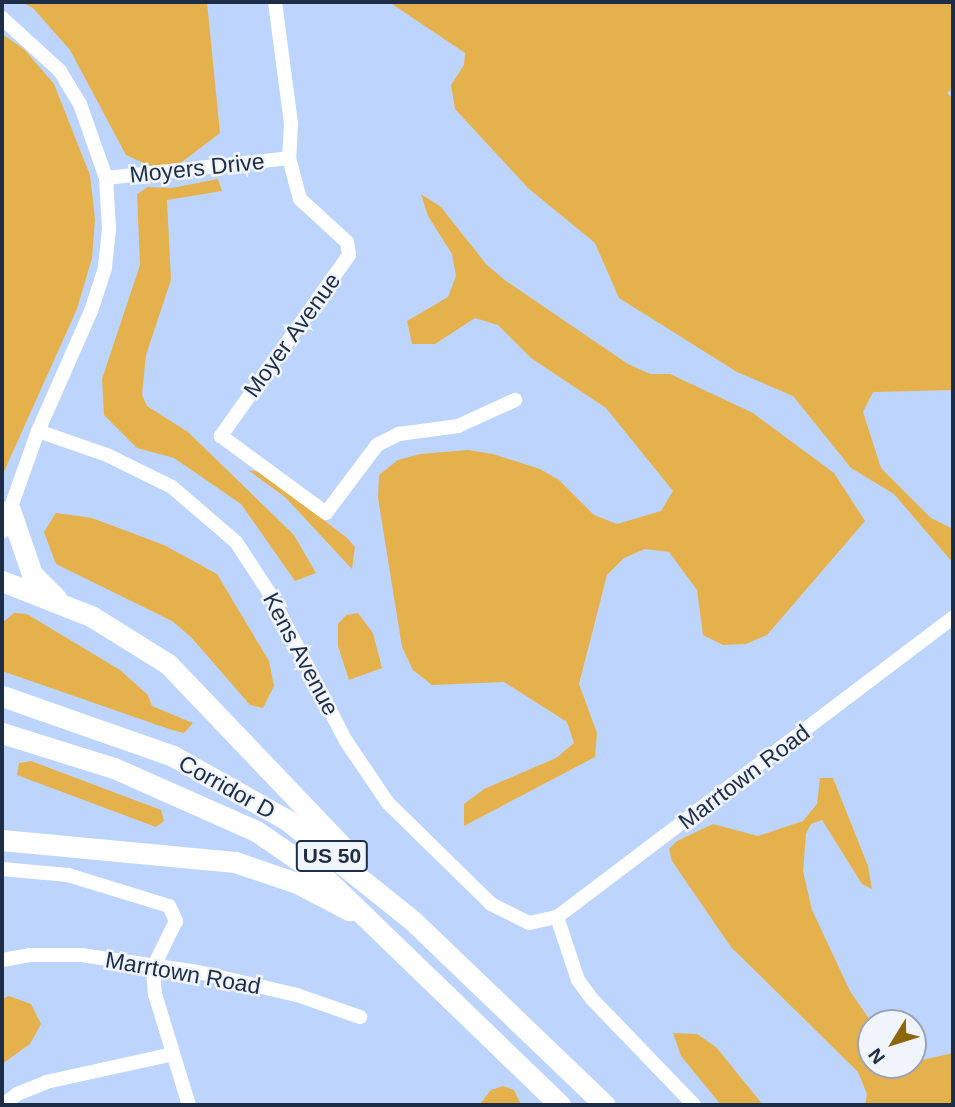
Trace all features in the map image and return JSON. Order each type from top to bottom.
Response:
[{"type":"highway","points":[[10,510],[32,574],[66,606]]},
{"type":"highway","points":[[2,581],[91,616],[168,664],[413,921]]},
{"type":"highway","name":"Corridor D","points":[[2,696],[173,756],[287,820],[413,921],[605,1105]]},
{"type":"highway","name":"Corridor D","points":[[2,733],[114,768],[256,831],[325,878],[560,1105]]},
{"type":"highway","points":[[2,840],[235,862],[297,883],[372,922]]},
{"type":"street","name":"Moyer Avenue","points":[[275,2],[291,124],[289,158],[300,198],[347,242],[349,255],[221,436],[326,513],[377,445],[398,434],[458,426],[515,400]]},
{"type":"street","points":[[2,18],[60,71],[80,104],[106,178],[109,229],[105,268],[70,364],[38,431],[2,532]]},
{"type":"street","name":"Moyers Drive","points":[[106,178],[289,158]]},
{"type":"street","name":"Kens Avenue","points":[[38,431],[107,455],[172,487],[205,511],[256,570],[346,741],[388,803],[491,904],[529,923]]},
{"type":"street","name":"Marrtown Road","points":[[529,923],[557,917],[953,618]]},
{"type":"street","points":[[2,869],[68,875],[169,906],[176,921],[153,968],[155,994],[189,1105]]},
{"type":"street","points":[[557,917],[579,980],[592,999],[694,1105]]},
{"type":"street","name":"Marrtown Road","points":[[2,960],[29,955],[81,955],[249,983],[360,1017]]},
{"type":"street","points":[[3,1105],[17,1094],[46,1082],[173,1054]]},
{"type":"shaded area","points":[[21,2],[207,2],[220,133],[174,168],[148,165],[126,155],[70,50],[33,8]]},
{"type":"shaded area","points":[[389,2],[953,2],[953,88],[947,93],[953,98],[953,390],[873,392],[863,412],[881,468],[931,518],[953,529],[953,563],[894,494],[851,468],[793,396],[737,372],[619,298],[595,243],[528,188],[455,109],[451,85],[464,65],[465,53]]},
{"type":"shaded area","points":[[2,34],[24,49],[54,84],[90,175],[95,219],[92,258],[77,309],[2,476]]},
{"type":"shaded area","points":[[218,179],[222,191],[167,200],[171,280],[146,355],[142,395],[147,406],[188,432],[294,535],[316,573],[295,581],[241,504],[174,458],[137,448],[104,415],[102,379],[140,265],[137,194],[148,187],[172,188]]},
{"type":"shaded area","points":[[421,194],[441,207],[486,264],[506,281],[628,364],[650,374],[670,374],[753,413],[834,473],[865,521],[767,635],[746,644],[723,645],[703,635],[697,590],[669,552],[645,549],[624,558],[607,575],[579,684],[597,733],[595,757],[464,826],[464,804],[484,789],[556,758],[574,743],[567,722],[504,682],[432,685],[413,670],[402,647],[378,498],[379,475],[398,460],[420,454],[468,450],[493,454],[540,469],[559,480],[594,515],[617,524],[661,511],[673,491],[606,408],[531,358],[498,325],[475,318],[435,344],[412,344],[407,321],[448,297],[456,276],[452,254],[428,216]]},
{"type":"shaded area","points":[[248,470],[260,472],[346,537],[355,547],[352,569],[285,497]]},
{"type":"shaded area","points":[[56,513],[92,518],[164,545],[217,574],[269,661],[274,686],[263,708],[250,705],[191,637],[172,621],[56,564],[44,532]]},
{"type":"shaded area","points":[[14,613],[27,614],[120,670],[148,695],[152,706],[193,723],[184,733],[172,730],[2,671],[2,623]]},
{"type":"shaded area","points":[[358,613],[373,633],[382,668],[349,680],[338,646],[338,624],[346,615]]},
{"type":"shaded area","points":[[31,761],[161,810],[164,821],[156,827],[17,775],[19,763]]},
{"type":"shaded area","points":[[820,778],[833,778],[868,866],[872,889],[862,884],[822,820],[811,824],[806,834],[803,871],[812,910],[850,991],[862,1009],[857,1009],[857,1071],[731,947],[672,861],[669,849],[677,841],[713,824],[758,836],[803,821],[817,804]]},
{"type":"shaded area","points":[[9,996],[31,1004],[41,1024],[30,1044],[2,1064],[2,999]]},
{"type":"shaded area","points":[[673,1033],[697,1034],[716,1047],[763,1105],[721,1105],[681,1056]]},
{"type":"shaded area","points":[[953,1053],[953,1105],[865,1105],[867,1094],[861,1079],[927,1079],[927,1059]]},
{"type":"shaded area","points":[[503,1086],[514,1090],[521,1105],[479,1105],[491,1090]]}]
